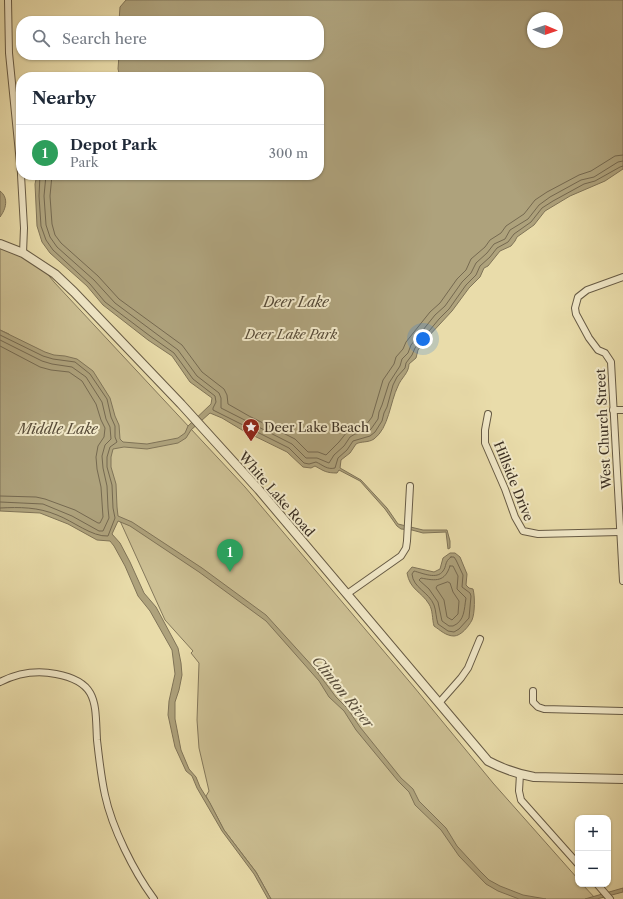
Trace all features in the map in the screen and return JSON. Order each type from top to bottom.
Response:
[{"type":"street","points":[[8,0],[9,53],[16,124]]},
{"type":"street","points":[[21,180],[24,228],[23,253]]},
{"type":"street","name":"White Lake Road","points":[[0,244],[23,253],[54,274],[74,292],[196,421],[259,490],[488,761],[520,774],[534,777],[623,779]]},
{"type":"street","name":"West Church Street","points":[[623,277],[587,290],[578,296],[575,308],[575,312],[593,345],[598,350],[605,353],[610,362],[623,581]]},
{"type":"street","points":[[613,410],[623,410]]},
{"type":"street","name":"Hillside Drive","points":[[488,414],[485,443],[506,489],[515,517],[523,531],[538,534],[620,532]]},
{"type":"street","points":[[348,594],[400,556],[406,548],[410,486]]},
{"type":"street","points":[[439,703],[468,668],[480,639]]},
{"type":"street","points":[[0,682],[16,675],[29,672],[41,672],[70,677],[80,682],[88,690],[94,700],[100,764],[105,796],[113,822],[145,887],[154,899]]},
{"type":"street","points":[[533,691],[533,702],[538,707],[544,709],[623,711]]},
{"type":"street","points":[[520,774],[519,791],[521,800],[575,861]]},
{"type":"street","points":[[600,887],[610,899]]},
{"type":"shaded area","points":[[0,247],[29,260],[46,272],[245,487],[493,783],[575,876],[575,887],[585,887],[596,899],[271,899],[256,872],[224,830],[206,796],[209,791],[199,748],[197,720],[199,663],[191,653],[193,651],[165,620],[121,523],[9,334],[0,330]]},
{"type":"water","name":"Deer Lake","points":[[126,0],[623,0],[623,169],[605,181],[570,196],[545,211],[534,225],[517,237],[511,246],[500,251],[488,266],[484,268],[480,277],[469,288],[452,311],[418,350],[416,358],[409,364],[408,370],[399,383],[386,422],[379,434],[372,440],[356,444],[350,453],[341,460],[340,468],[361,480],[387,508],[398,524],[423,530],[447,530],[450,548],[448,549],[446,532],[423,533],[401,529],[360,481],[339,470],[337,473],[333,473],[315,466],[311,468],[303,467],[287,452],[210,413],[191,430],[186,438],[178,443],[147,449],[124,447],[113,449],[111,467],[116,484],[118,516],[132,522],[202,568],[266,615],[315,669],[401,778],[413,789],[419,801],[446,828],[457,846],[480,871],[489,880],[500,886],[523,895],[546,899],[519,899],[498,891],[486,884],[459,856],[441,830],[415,805],[409,792],[398,781],[356,730],[344,711],[329,697],[319,681],[266,621],[199,572],[130,526],[118,521],[112,534],[120,543],[144,593],[156,607],[178,648],[182,675],[175,702],[175,719],[181,750],[189,769],[196,777],[224,830],[256,872],[271,899],[268,899],[254,874],[222,831],[197,788],[192,776],[186,771],[175,747],[168,715],[169,701],[175,674],[172,650],[150,611],[138,596],[125,566],[114,546],[110,541],[97,540],[68,524],[40,513],[0,511],[0,330],[45,352],[77,359],[93,371],[110,398],[119,425],[120,439],[123,442],[147,444],[178,438],[185,433],[188,426],[211,404],[212,398],[190,382],[172,356],[148,340],[103,305],[87,286],[50,253],[42,242],[37,226],[36,180],[324,180],[324,72],[119,72],[118,69],[119,60],[324,60],[324,16],[119,16],[120,7]]},
{"type":"water","points":[[0,191],[5,197],[6,204],[0,217]]},
{"type":"water","points":[[450,553],[455,553],[460,557],[467,574],[466,585],[473,589],[474,600],[474,613],[472,620],[467,628],[457,636],[446,634],[434,626],[430,606],[413,587],[408,579],[407,573],[412,567],[434,572],[440,569],[443,558]]},
{"type":"water","points":[[623,888],[623,892],[597,899],[585,899]]},
{"type":"place","name":"Deer Lake Beach","points":[[251,442]]},
{"type":"place","name":"Depot Park","points":[[230,572]]},
{"type":"park label","name":"Deer Lake Park","points":[[291,334]]},
{"type":"water label","name":"Middle Lake","points":[[58,429]]},
{"type":"water label","name":"Clinton River","points":[[343,692]]}]
